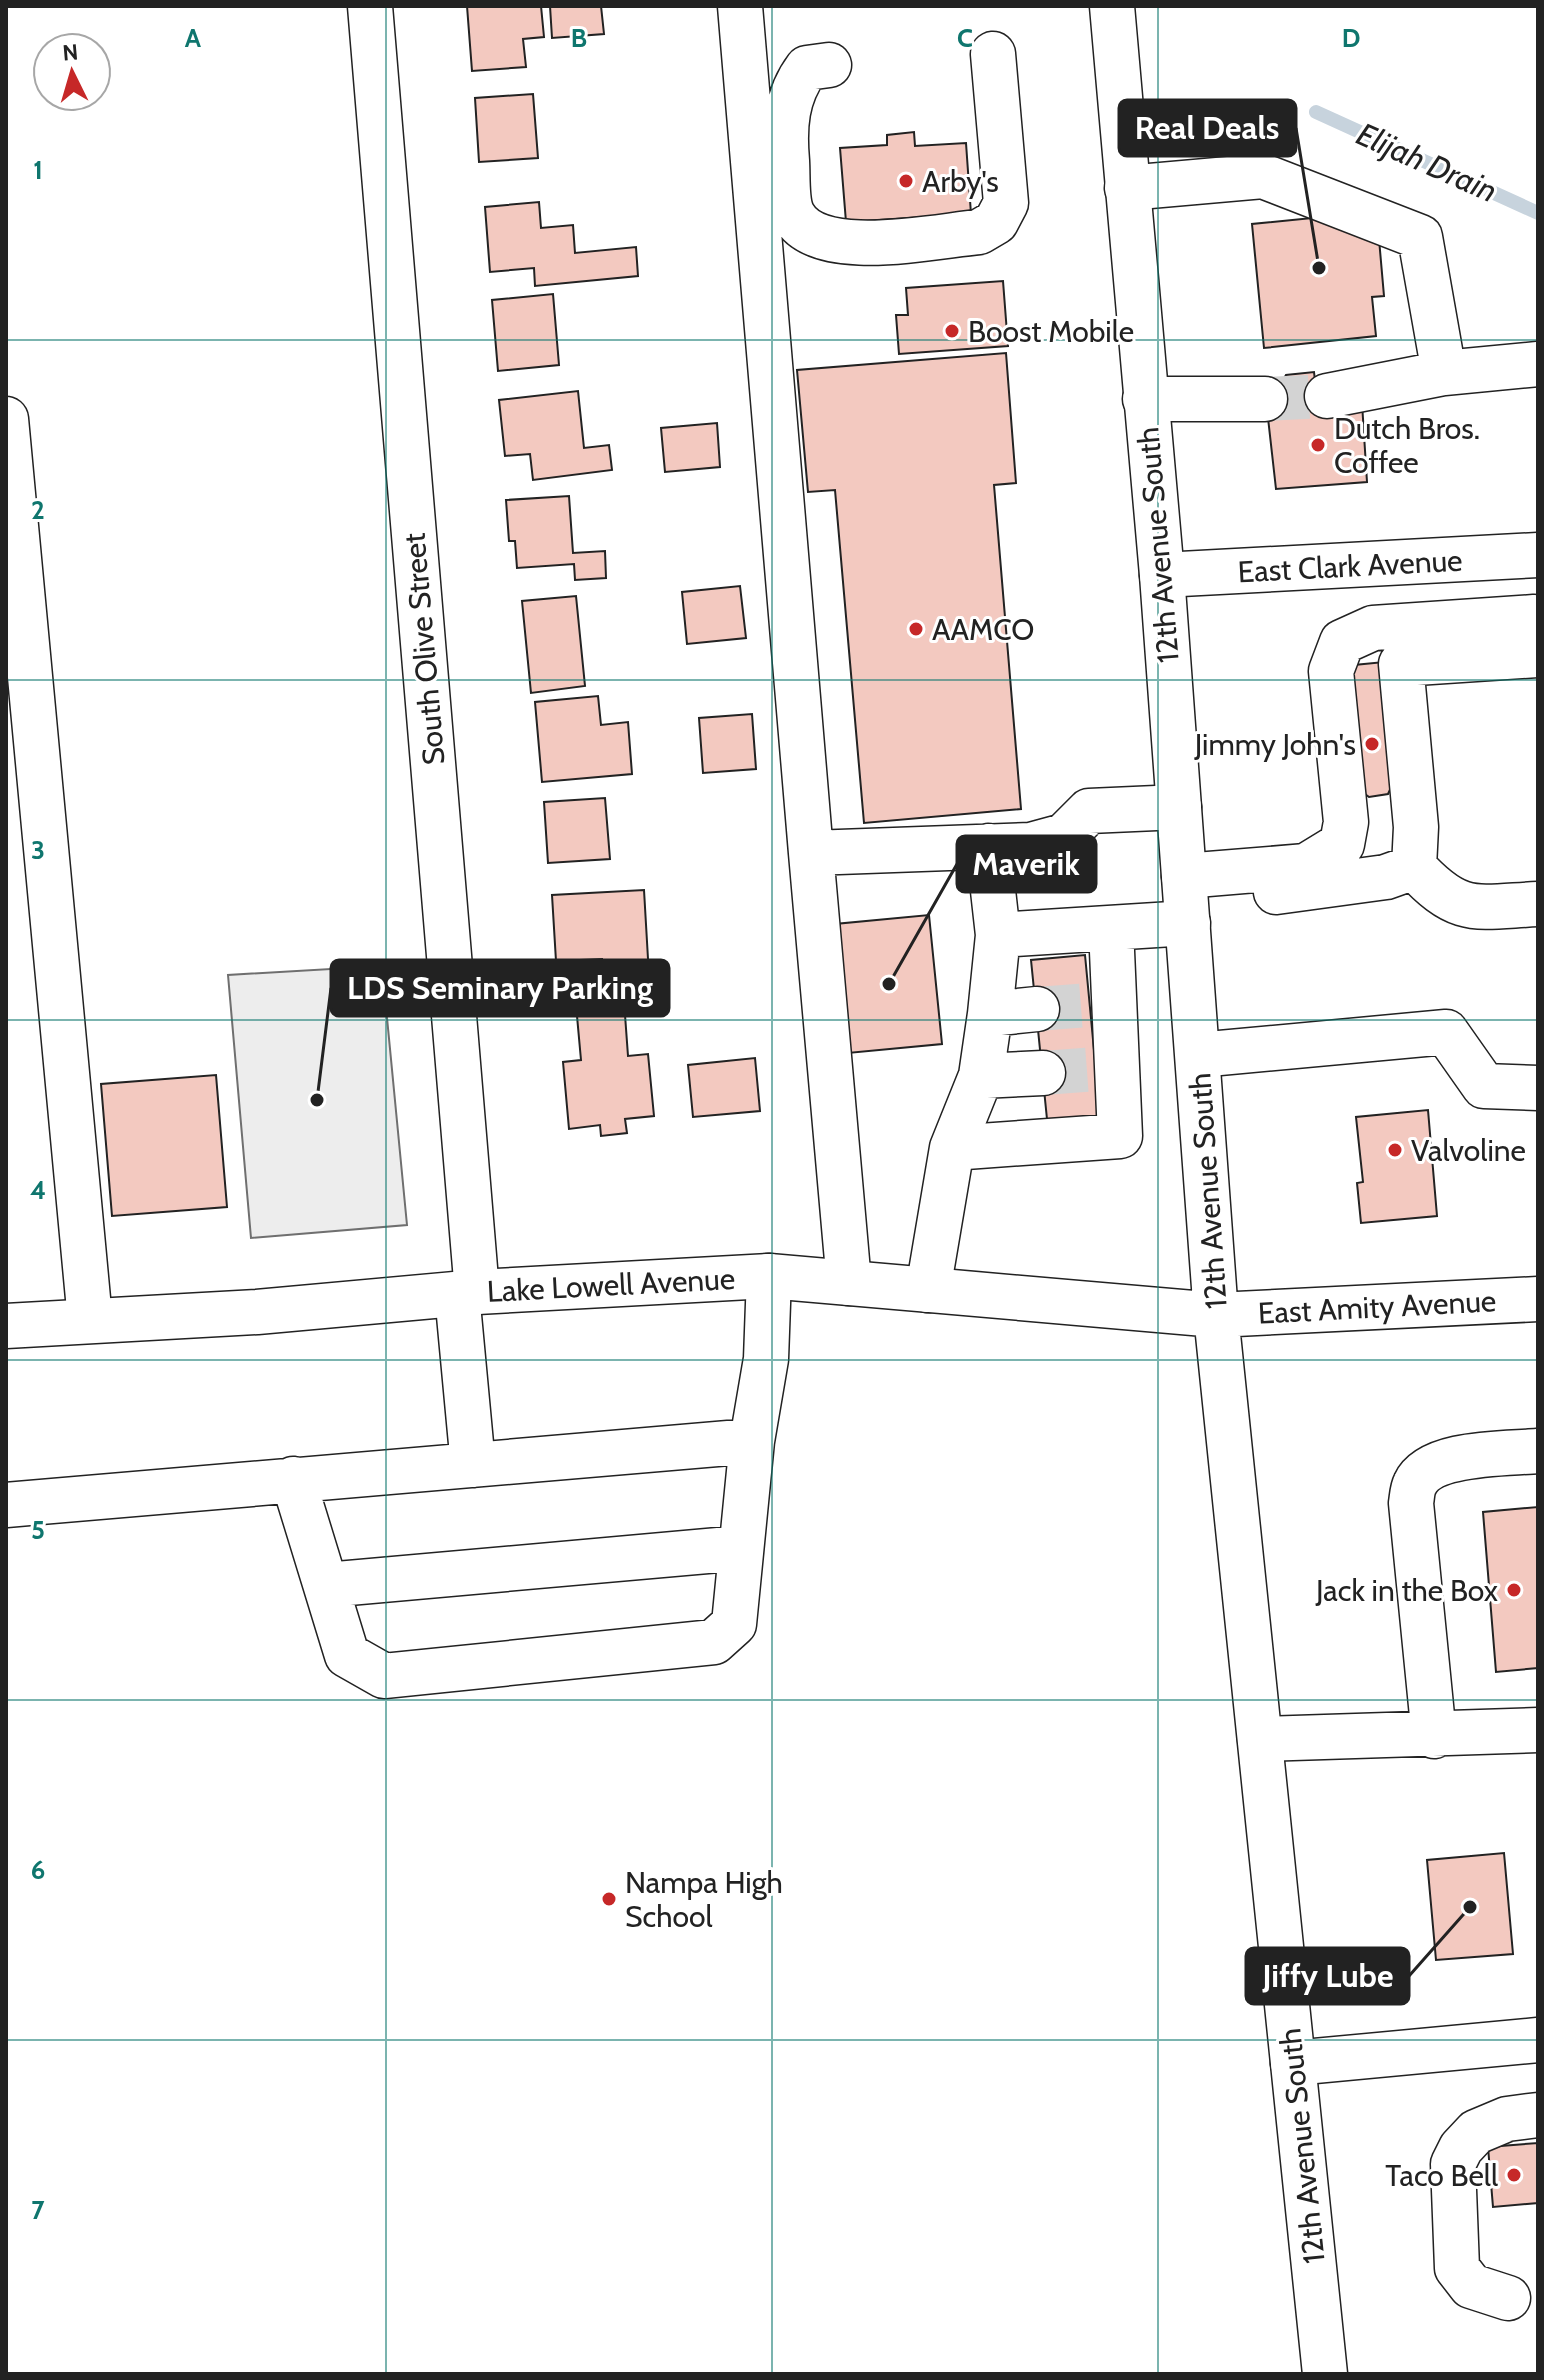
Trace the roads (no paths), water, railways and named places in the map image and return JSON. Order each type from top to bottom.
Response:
[{"type":"main road","name":"South Olive Street","points":[[370,6],[467,1293],[473,1465]]},
{"type":"main road","points":[[740,6],[772,188],[811,853],[849,1283]]},
{"type":"main road","name":"12th Avenue South","points":[[1112,6],[1162,575],[1216,1315],[1325,2374]]},
{"type":"main road","points":[[772,188],[806,232],[847,244],[979,232],[996,222],[1006,203],[993,54]]},
{"type":"main road","points":[[772,188],[785,139],[794,85],[807,68],[829,65]]},
{"type":"main road","points":[[1127,188],[1263,176],[1420,237],[1444,373]]},
{"type":"main road","points":[[1327,396],[1444,373],[1538,364]]},
{"type":"main road","points":[[1145,399],[1265,399]]},
{"type":"main road","points":[[6,419],[90,1320]]},
{"type":"main road","points":[[1533,555],[1536,648]]},
{"type":"main road","name":"East Clark Avenue","points":[[1162,575],[1533,555]]},
{"type":"main road","points":[[998,935],[1111,928],[1186,900],[1306,866],[1342,844],[1346,822],[1331,671],[1342,642],[1373,628],[1536,648]]},
{"type":"main road","points":[[1427,879],[1422,662],[1536,648]]},
{"type":"main road","points":[[811,853],[1031,845],[1064,836],[1089,811],[1179,807]]},
{"type":"main road","points":[[928,1290],[952,1148],[981,1076],[990,1014],[998,935],[988,846]]},
{"type":"main road","points":[[1186,900],[1315,888],[1386,877],[1427,879],[1467,907],[1538,904]]},
{"type":"main road","points":[[952,1148],[1120,1136],[1107,1068],[1102,1003],[1111,928]]},
{"type":"main road","points":[[990,1014],[1037,1009]]},
{"type":"main road","points":[[1198,1055],[1446,1032],[1484,1086],[1538,1088]]},
{"type":"main road","points":[[981,1076],[1043,1073]]},
{"type":"main road","name":"Lake Lowell Avenue","points":[[6,1326],[257,1312],[467,1293],[769,1276],[1216,1315]]},
{"type":"main road","points":[[293,1479],[347,1655],[384,1676],[714,1642],[734,1624],[752,1441],[766,1359],[769,1276]]},
{"type":"main road","name":"East Amity Avenue","points":[[1216,1315],[1538,1299]]},
{"type":"main road","points":[[6,1505],[752,1441]]},
{"type":"main road","points":[[1434,1736],[1411,1503],[1415,1484],[1424,1472],[1449,1461],[1538,1451]]},
{"type":"main road","points":[[326,1585],[741,1548]]},
{"type":"main road","points":[[1260,1739],[1434,1736],[1538,1730]]},
{"type":"main road","points":[[1293,2063],[1538,2040]]},
{"type":"main road","points":[[1508,2298],[1471,2286],[1457,2268],[1453,2164],[1461,2148],[1476,2132],[1507,2119],[1538,2115]]},
{"type":"waterway","name":"Elijah Drain","points":[[1316,112],[1538,213]]},
{"type":"tunnel","points":[[1265,399],[1327,396]]},
{"type":"tunnel","points":[[1037,1009],[1089,1005]]},
{"type":"tunnel","points":[[1043,1073],[1096,1069]]},
{"type":"place","name":"Arby's","points":[[906,181]]},
{"type":"place","name":"Real Deals","points":[[1319,268]]},
{"type":"place","name":"Boost Mobile","points":[[952,331]]},
{"type":"place","name":"Dutch Bros. Coffee","points":[[1318,445]]},
{"type":"place","name":"AAMCO","points":[[916,629]]},
{"type":"place","name":"Jimmy John's","points":[[1372,744]]},
{"type":"place","name":"Maverik","points":[[889,984]]},
{"type":"place","name":"LDS Seminary Parking","points":[[317,1100]]},
{"type":"place","name":"Valvoline","points":[[1395,1150]]},
{"type":"place","name":"Jack in the Box","points":[[1514,1590]]},
{"type":"place","name":"Nampa High School","points":[[609,1899]]},
{"type":"place","name":"Jiffy Lube","points":[[1470,1907]]},
{"type":"place","name":"Taco Bell","points":[[1514,2175]]}]
